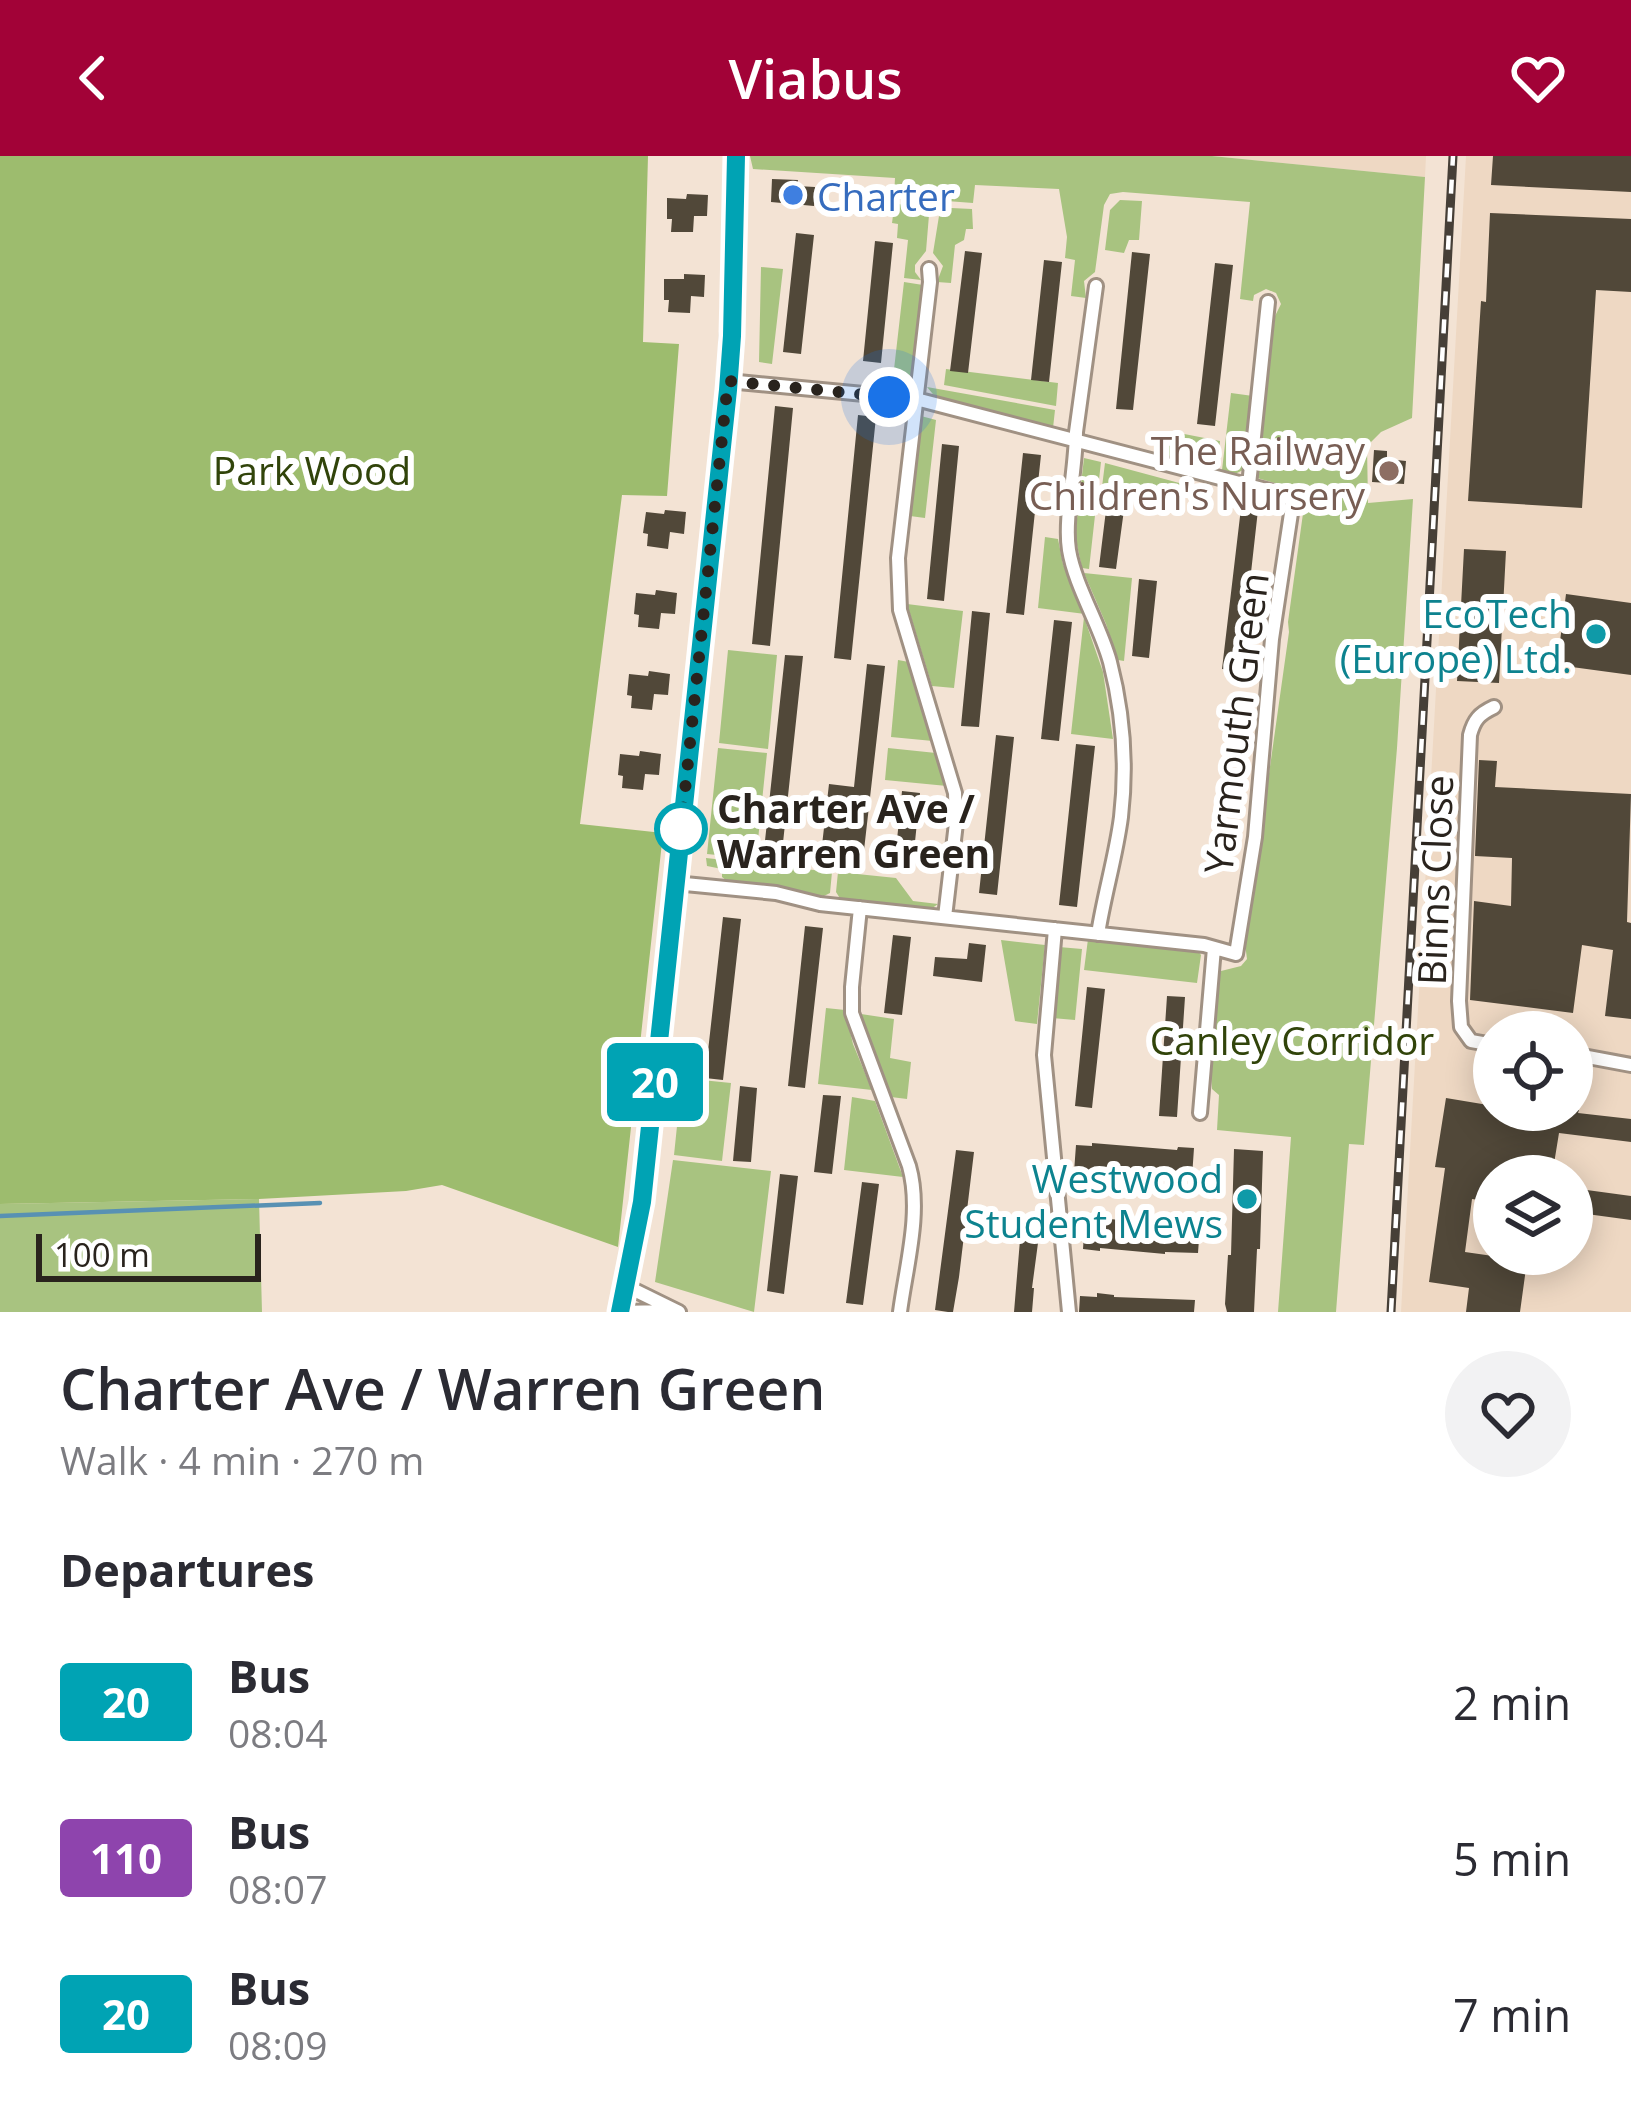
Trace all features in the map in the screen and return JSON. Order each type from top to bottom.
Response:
[{"type":"street","points":[[678,1311],[620,1312],[642,1202],[728,381],[736,156]]},
{"type":"street","points":[[929,268],[898,587],[900,610],[955,793],[945,917]]},
{"type":"street","points":[[1096,286],[1068,546],[1111,665],[1120,711],[1121,818],[1098,934]]},
{"type":"street","points":[[728,381],[916,399],[1249,485],[1268,302]]},
{"type":"street","name":"Yarmouth Green","points":[[1214,948],[1236,954],[1255,837],[1273,639],[1293,500],[1249,485]]},
{"type":"street","name":"Binns Close","points":[[1473,1041],[1462,1027],[1459,1001],[1470,735],[1474,721],[1494,707]]},
{"type":"street","points":[[675,883],[1214,948],[1199,1113]]},
{"type":"street","points":[[860,908],[852,1012],[914,1187],[900,1312]]},
{"type":"street","points":[[1055,929],[1044,1055],[1069,1312]]},
{"type":"street","points":[[1593,1058],[1631,1065]]},
{"type":"street","points":[[626,1286],[678,1311]]},
{"type":"shaded area","points":[[1212,156],[1426,156],[1425,177]]},
{"type":"shaded area","points":[[1466,156],[1631,156],[1631,1312],[1401,1312]]},
{"type":"green space","name":"Park Wood","points":[[0,156],[648,156],[643,342],[679,344],[667,496],[622,495],[580,824],[663,833],[618,1247],[442,1185],[259,1199],[0,1204]]},
{"type":"green space","name":"Canley Corridor","points":[[750,156],[1212,156],[1425,177],[1412,418],[1381,432],[1367,446],[1368,503],[1413,499],[1364,1145],[1349,1144],[1336,1312],[1278,1312],[1291,1137],[1217,1130],[1219,1095],[1212,1089],[1210,1066],[1217,979],[1221,971],[1241,966],[1247,959],[1245,944],[1305,499],[1296,489],[1257,478],[1275,316],[1281,304],[1276,293],[1266,289],[1254,295],[1253,301],[1240,299],[1250,202],[1110,194],[1104,205],[1095,272],[1084,281],[1086,298],[1071,296],[1075,260],[1065,258],[1067,237],[1059,189],[975,185],[973,203],[894,197],[895,178],[753,169]]},
{"type":"green space","points":[[1120,200],[1142,201],[1139,240],[1129,240],[1124,253],[1105,250],[1110,210]]},
{"type":"green space","points":[[898,204],[923,207],[929,215],[926,251],[915,265],[921,280],[904,278],[908,240],[897,238],[898,224],[892,223]]},
{"type":"green space","points":[[951,208],[972,209],[973,229],[966,229],[964,240],[955,245],[951,283],[937,282],[943,266],[933,253],[939,216]]},
{"type":"green space","points":[[761,267],[783,269],[772,364],[759,362]]},
{"type":"green space","points":[[904,282],[923,285],[913,380],[893,378]]},
{"type":"green space","points":[[946,369],[1058,383],[1056,406],[944,385]]},
{"type":"green space","points":[[927,387],[1055,410],[1053,428],[937,399]]},
{"type":"green space","points":[[1231,393],[1253,396],[1245,466],[1235,474],[1222,470]]},
{"type":"green space","points":[[921,416],[936,420],[925,518],[910,516]]},
{"type":"green space","points":[[1169,431],[1220,441],[1217,470],[1166,457]]},
{"type":"green space","points":[[1084,458],[1101,462],[1089,569],[1082,568],[1075,536]]},
{"type":"green space","points":[[1105,463],[1183,484],[1182,496],[1102,487]]},
{"type":"green space","points":[[1045,537],[1058,539],[1063,564],[1085,614],[1038,608]]},
{"type":"green space","points":[[1084,573],[1132,578],[1124,661],[1118,660]]},
{"type":"green space","points":[[907,604],[963,611],[954,688],[932,686]]},
{"type":"green space","points":[[1084,617],[1103,672],[1113,739],[1071,734]]},
{"type":"green space","points":[[728,650],[777,655],[768,749],[719,743]]},
{"type":"green space","points":[[898,660],[909,662],[933,741],[891,737]]},
{"type":"green space","points":[[718,748],[767,753],[756,859],[707,854]]},
{"type":"green space","points":[[888,748],[936,753],[947,786],[885,780]]},
{"type":"green space","points":[[706,858],[832,872],[830,893],[822,897],[727,881],[722,869],[707,866]]},
{"type":"green space","points":[[838,872],[896,878],[913,901],[938,904],[931,909],[841,900],[836,892]]},
{"type":"green space","points":[[1088,939],[1198,951],[1197,983],[1084,970]]},
{"type":"green space","points":[[1001,940],[1045,945],[1037,1024],[1015,1021]]},
{"type":"green space","points":[[1059,947],[1082,949],[1075,1020],[1052,1018]]},
{"type":"green space","points":[[826,1008],[845,1010],[872,1090],[818,1084]]},
{"type":"green space","points":[[861,1014],[894,1019],[890,1058],[911,1062],[907,1099],[891,1097]]},
{"type":"green space","points":[[682,1078],[731,1083],[722,1161],[674,1155]]},
{"type":"green space","points":[[852,1097],[875,1101],[903,1177],[844,1170]]},
{"type":"green space","points":[[673,1160],[771,1171],[754,1312],[655,1282]]},
{"type":"green space","points":[[259,1199],[262,1312],[0,1312],[0,1204]]},
{"type":"building","points":[[1493,156],[1631,156],[1631,192],[1491,185]]},
{"type":"building","name":"Charter","points":[[772,179],[798,180],[797,186],[815,187],[814,206],[771,202]]},
{"type":"building","points":[[687,194],[708,195],[707,216],[694,216],[693,232],[671,232],[667,198],[686,199]]},
{"type":"building","points":[[1490,213],[1631,219],[1631,292],[1596,290],[1582,508],[1468,501]]},
{"type":"building","points":[[796,233],[814,235],[801,354],[783,352]]},
{"type":"building","points":[[875,241],[893,243],[881,363],[863,361]]},
{"type":"building","points":[[965,251],[982,253],[968,373],[950,371]]},
{"type":"building","points":[[1132,252],[1150,254],[1133,410],[1116,409]]},
{"type":"building","points":[[1044,260],[1062,262],[1049,382],[1031,380]]},
{"type":"building","points":[[1215,263],[1233,265],[1215,426],[1197,424]]},
{"type":"building","points":[[684,274],[705,275],[704,297],[691,296],[690,313],[668,312],[664,279],[684,279]]},
{"type":"building","points":[[775,406],[793,408],[770,646],[752,644]]},
{"type":"building","points":[[858,415],[876,417],[851,660],[834,658]]},
{"type":"building","points":[[942,444],[959,446],[944,601],[927,599]]},
{"type":"building","name":"The Railway Children's Nursery","points":[[1374,450],[1387,451],[1387,459],[1406,461],[1404,484],[1372,482]]},
{"type":"building","points":[[1023,453],[1041,455],[1024,615],[1006,613]]},
{"type":"building","points":[[1108,494],[1126,495],[1116,569],[1099,567]]},
{"type":"building","points":[[1241,508],[1258,510],[1240,671],[1222,669]]},
{"type":"building","points":[[665,510],[686,512],[684,534],[670,532],[668,549],[647,546],[648,534],[643,533],[646,512],[664,514]]},
{"type":"building","points":[[1464,549],[1506,551],[1499,683],[1457,681]]},
{"type":"building","points":[[1139,579],[1157,581],[1149,658],[1132,656]]},
{"type":"building","points":[[656,590],[677,593],[675,614],[661,613],[659,629],[638,627],[636,593],[655,595]]},
{"type":"building","name":"EcoTech (Europe) Ltd.","points":[[1566,594],[1631,603],[1631,675],[1557,665]]},
{"type":"building","points":[[972,611],[990,613],[979,727],[961,726]]},
{"type":"building","points":[[1054,620],[1072,622],[1059,741],[1041,739]]},
{"type":"building","points":[[785,655],[803,656],[782,852],[764,850]]},
{"type":"building","points":[[867,664],[885,666],[863,859],[821,854],[829,784],[854,787]]},
{"type":"building","points":[[649,671],[670,674],[668,695],[654,694],[652,710],[631,708],[629,674],[648,676]]},
{"type":"building","points":[[996,735],[1014,737],[997,895],[979,893]]},
{"type":"building","points":[[1076,744],[1095,746],[1077,907],[1059,905]]},
{"type":"building","points":[[640,751],[661,754],[659,775],[645,774],[643,790],[622,788],[620,754],[639,756]]},
{"type":"building","points":[[1479,760],[1497,761],[1495,787],[1631,794],[1627,922],[1631,923],[1631,1019],[1605,1016],[1613,950],[1582,945],[1573,1011],[1470,1000],[1474,901],[1511,906],[1512,858],[1475,856]]},
{"type":"building","points":[[902,791],[920,793],[912,871],[894,869]]},
{"type":"building","points":[[723,917],[741,919],[723,1080],[705,1078]]},
{"type":"building","points":[[805,926],[823,928],[805,1088],[788,1086]]},
{"type":"building","points":[[893,935],[911,937],[902,1015],[884,1013]]},
{"type":"building","points":[[969,943],[986,945],[982,982],[933,976],[935,957],[967,959]]},
{"type":"building","points":[[1087,987],[1105,989],[1092,1108],[1075,1106]]},
{"type":"building","points":[[1167,996],[1185,997],[1177,1117],[1159,1116]]},
{"type":"building","points":[[740,1086],[757,1088],[751,1162],[733,1161]]},
{"type":"building","points":[[823,1095],[841,1096],[832,1174],[814,1172]]},
{"type":"building","points":[[1446,1098],[1473,1102],[1473,1131],[1593,1131],[1593,1115],[1631,1119],[1631,1142],[1559,1133],[1555,1155],[1473,1155],[1473,1199],[1465,1252],[1473,1253],[1473,1275],[1525,1275],[1520,1312],[1466,1312],[1469,1288],[1429,1282],[1445,1168],[1435,1167]]},
{"type":"building","points":[[1076,1145],[1194,1148],[1192,1177],[1074,1172]]},
{"type":"building","points":[[1234,1149],[1263,1151],[1254,1312],[1227,1312],[1225,1304]]},
{"type":"building","points":[[956,1150],[974,1152],[959,1277],[953,1312],[948,1312],[935,1310]]},
{"type":"building","points":[[780,1174],[798,1176],[784,1294],[767,1291]]},
{"type":"building","points":[[862,1182],[879,1184],[863,1305],[846,1303]]},
{"type":"building","points":[[1593,1191],[1631,1196],[1631,1220],[1593,1215]]},
{"type":"building","points":[[1102,1218],[1118,1223],[1200,1225],[1198,1253],[1083,1249],[1085,1220],[1102,1222]]},
{"type":"building","points":[[1020,1240],[1038,1243],[1032,1312],[1014,1312]]},
{"type":"building","points":[[1097,1293],[1195,1300],[1194,1312],[1079,1312],[1080,1296],[1097,1297]]},
{"type":"waterway","points":[[0,1216],[320,1203]]},
{"type":"railway","points":[[1391,1312],[1453,156]]},
{"type":"bus line","name":"20","points":[[620,1312],[642,1202],[728,390],[736,156]]},
{"type":"place","name":"Charter","points":[[793,195]]},
{"type":"place","name":"The Railway Children's Nursery","points":[[1389,471]]},
{"type":"place","name":"EcoTech (Europe) Ltd.","points":[[1596,634]]},
{"type":"place","name":"Charter Ave / Warren Green","points":[[681,829]]},
{"type":"place","name":"Westwood Student Mews","points":[[1247,1199]]},
{"type":"route","points":[[681,829],[728,381],[889,397]]}]
